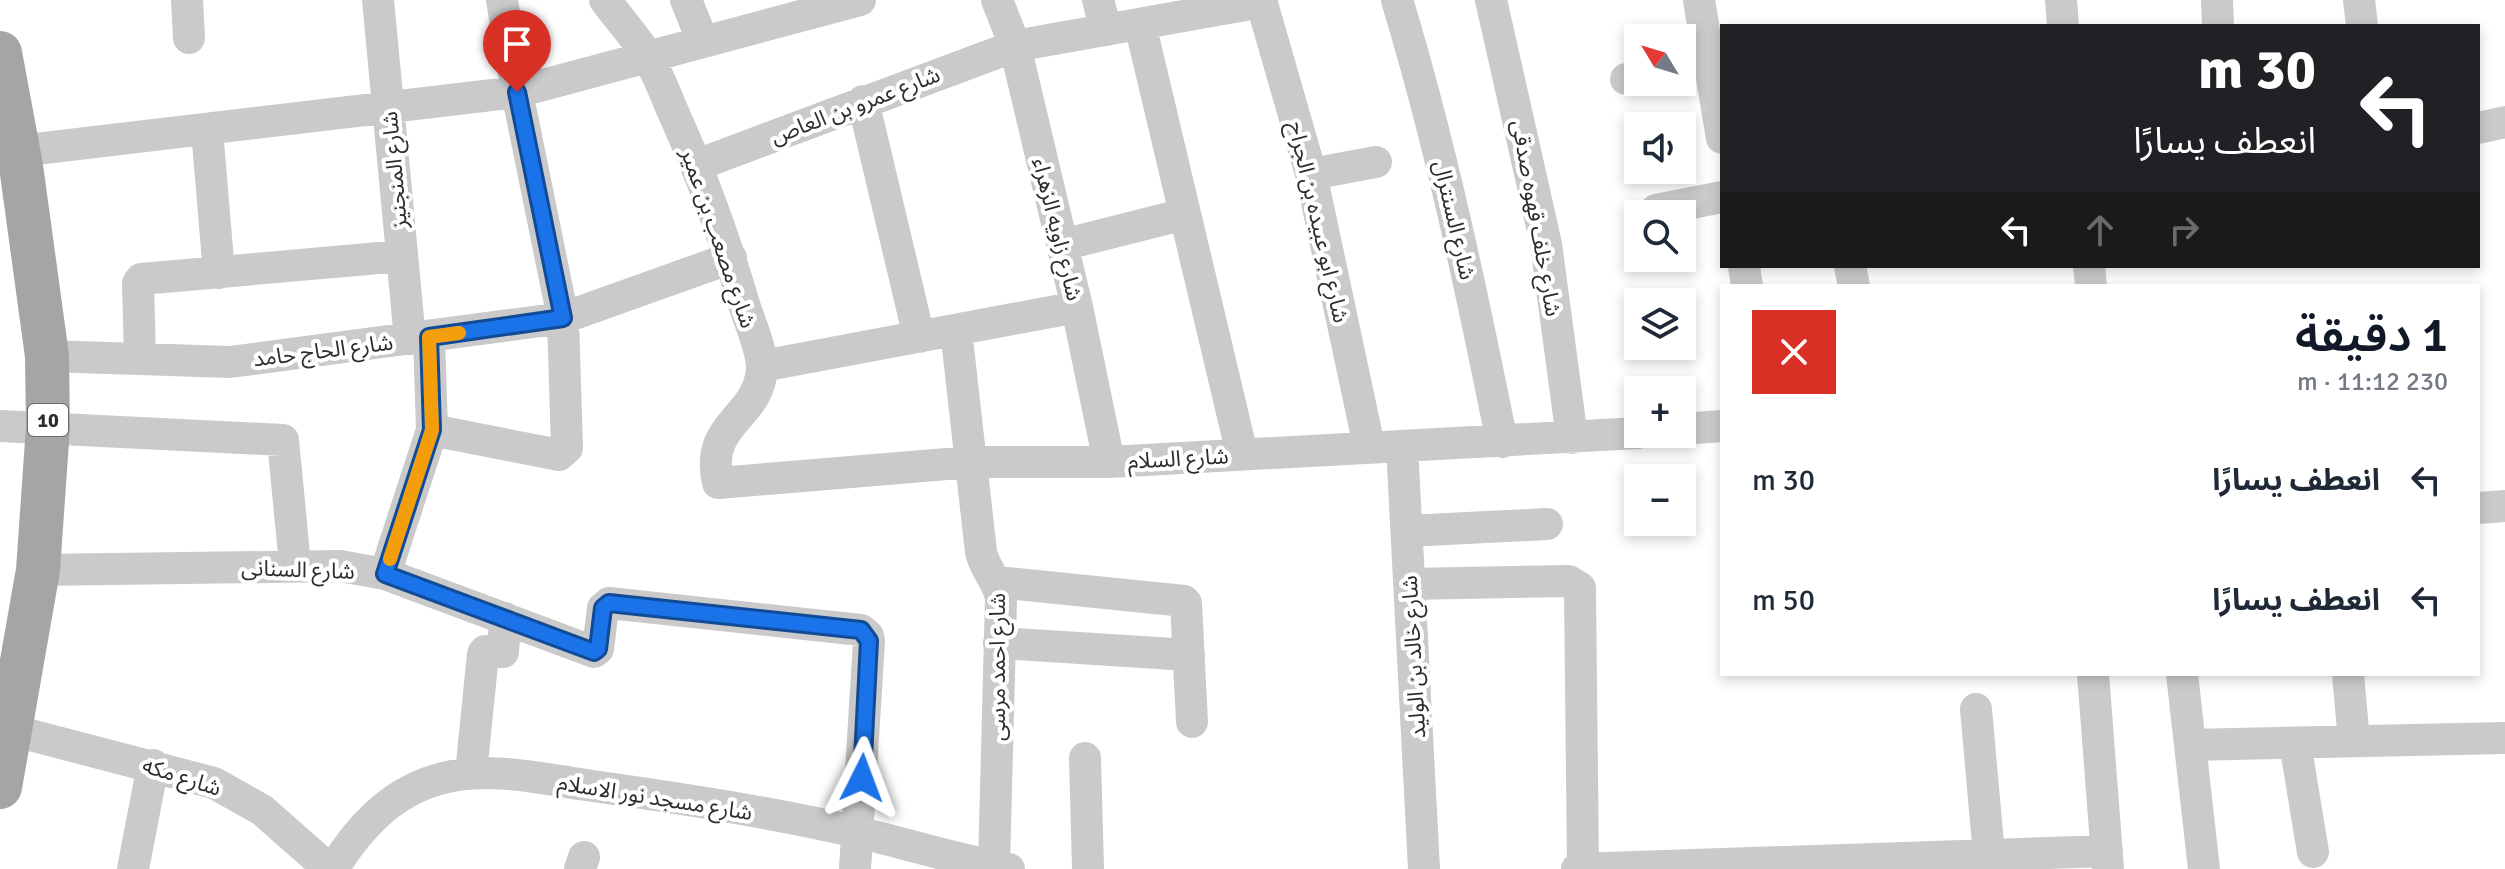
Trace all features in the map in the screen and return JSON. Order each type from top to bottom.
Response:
[{"type":"main road","name":"10","points":[[0,53],[13,161],[47,356],[48,427],[38,570],[0,787]]},
{"type":"street","points":[[187,0],[189,38]]},
{"type":"street","name":"شارع المنجنيز","points":[[378,0],[402,256],[420,338],[432,430],[385,574]]},
{"type":"street","points":[[432,430],[559,455],[567,448],[563,318],[517,92],[502,0]]},
{"type":"street","name":"شارع مصعب بن عمير","points":[[605,0],[649,58],[697,165],[731,258],[762,366]]},
{"type":"street","points":[[686,0],[703,42]]},
{"type":"street","points":[[13,161],[207,130],[517,92],[860,0]]},
{"type":"street","name":"شارع زاويه الزهراء","points":[[997,0],[1015,46],[1077,307],[1109,462]]},
{"type":"street","name":"شارع السنترال","points":[[1397,0],[1467,267],[1502,442]]},
{"type":"street","name":"شارع خلف قهوه صدقى","points":[[1491,0],[1546,244],[1572,438]]},
{"type":"street","points":[[1699,0],[1705,69],[1720,130]]},
{"type":"street","points":[[2061,0],[2063,24]]},
{"type":"street","points":[[2217,0],[2218,24]]},
{"type":"street","points":[[2359,0],[2362,24]]},
{"type":"street","name":"شارع عمرو بن العاص","points":[[697,165],[1102,15],[1140,24],[1261,1]]},
{"type":"street","name":"شارع ابو عبيده بن الجراح","points":[[1261,1],[1311,174],[1369,446]]},
{"type":"street","points":[[1140,24],[1242,454]]},
{"type":"street","points":[[863,101],[919,337]]},
{"type":"street","points":[[2480,128],[2505,122]]},
{"type":"street","points":[[207,130],[219,273]]},
{"type":"street","points":[[1311,174],[1376,162]]},
{"type":"street","points":[[1696,202],[1720,197]]},
{"type":"street","points":[[1062,245],[1185,214]]},
{"type":"street","points":[[140,359],[139,280],[402,256]]},
{"type":"street","name":"شارع الحاج حامد","points":[[47,356],[230,362],[563,318],[731,258]]},
{"type":"street","points":[[762,366],[1077,307]]},
{"type":"street","name":"شارع احمد مرسى","points":[[956,330],[981,552],[989,573],[997,582],[1001,598],[1002,868]]},
{"type":"street","name":"شارع السلام","points":[[762,366],[759,385],[752,400],[721,437],[715,467],[718,483],[971,462],[1109,462],[1624,434]]},
{"type":"street","points":[[0,426],[283,440],[295,565]]},
{"type":"street","points":[[1696,428],[1720,426]]},
{"type":"street","name":"شارع خالد بن الوليد","points":[[1402,446],[1424,869]]},
{"type":"street","points":[[2480,508],[2505,506]]},
{"type":"street","points":[[1407,531],[1547,524]]},
{"type":"street","name":"شارع السنانى","points":[[38,570],[340,566],[385,574],[591,651],[598,649],[603,608],[609,603],[861,630],[869,641],[859,833]]},
{"type":"street","points":[[1409,584],[1569,581],[1580,588],[1583,869]]},
{"type":"street","points":[[997,582],[1184,601],[1192,722]]},
{"type":"street","points":[[471,773],[483,654],[485,651],[503,652],[505,618]]},
{"type":"street","points":[[999,643],[1189,655]]},
{"type":"street","points":[[1577,869],[1989,855],[2108,860],[2093,676]]},
{"type":"street","points":[[2182,676],[2204,869]]},
{"type":"street","points":[[2348,676],[2354,741]]},
{"type":"street","points":[[1976,709],[1989,855]]},
{"type":"street","name":"شارع مكه","points":[[11,730],[214,783],[262,810],[321,865]]},
{"type":"street","points":[[2190,745],[2505,738]]},
{"type":"street","points":[[2295,743],[2313,852]]},
{"type":"street","points":[[1085,758],[1088,869]]},
{"type":"street","points":[[133,869],[153,765]]},
{"type":"street","name":"شارع مسجد نور الاسلام","points":[[321,865],[350,841],[374,815],[403,794],[436,780],[471,773],[512,775],[648,793],[859,833],[1002,868]]},
{"type":"street","points":[[855,869],[859,833]]},
{"type":"slow traffic","points":[[390,559],[432,430],[429,337],[459,333]]},
{"type":"route","points":[[517,92],[563,318],[429,337],[432,430],[385,574],[594,652],[598,649],[603,608],[609,603],[861,630],[869,641],[862,778]]}]
